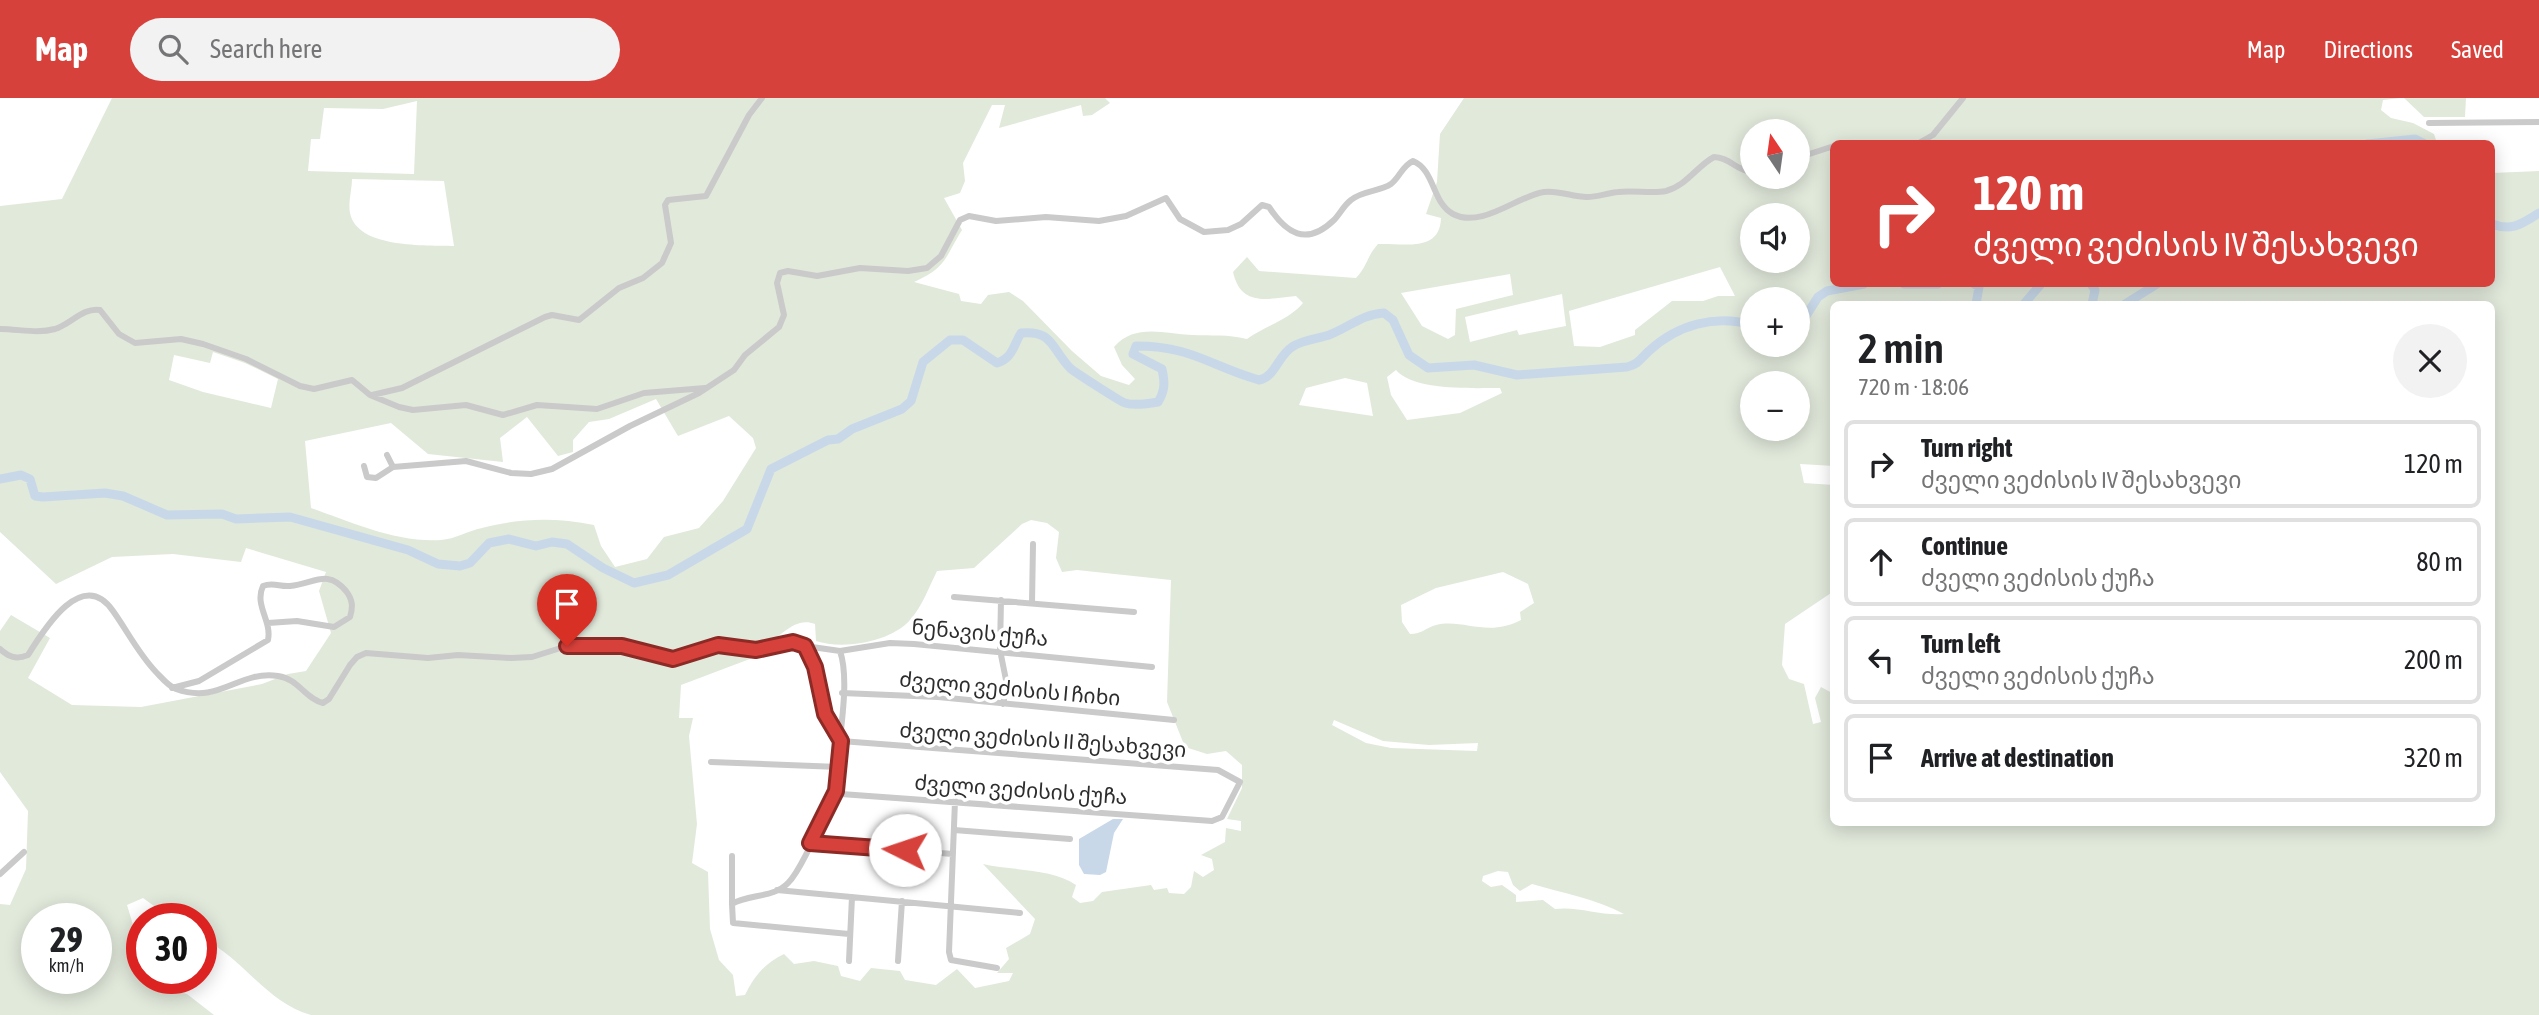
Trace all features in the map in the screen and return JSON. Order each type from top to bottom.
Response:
[{"type":"street","points":[[370,395],[402,388],[545,317],[552,315],[579,320],[619,288],[643,278],[662,263],[671,243],[665,205],[668,200],[706,196],[749,115],[762,98]]},
{"type":"street","points":[[1923,140],[1938,130],[1963,98]]},
{"type":"street","points":[[2429,123],[2539,122]]},
{"type":"street","points":[[1810,154],[1830,147]]},
{"type":"street","points":[[364,466],[367,477],[376,478],[393,467],[466,461],[511,473],[531,474],[552,469],[734,370],[745,355],[779,327],[784,316],[776,284],[780,273],[788,271],[817,276],[859,268],[908,271],[927,268],[941,256],[960,220],[969,216],[996,221],[1046,217],[1099,221],[1126,216],[1166,198],[1180,219],[1204,232],[1241,224],[1262,205],[1269,207],[1281,226],[1291,233],[1301,234],[1325,227],[1361,194],[1390,184],[1406,164],[1413,161],[1420,163],[1442,206],[1454,215],[1468,217],[1486,214],[1543,192],[1587,197],[1620,192],[1666,191],[1714,157],[1722,157],[1740,168]]},
{"type":"street","points":[[0,328],[35,332],[54,330],[92,309],[100,310],[119,334],[135,343],[181,339],[246,359],[299,386],[314,388],[352,380],[370,395],[413,410],[466,405],[503,415],[537,405],[597,409],[645,393],[705,388]]},
{"type":"street","points":[[387,455],[393,467]]},
{"type":"street","points":[[1032,603],[1033,544]]},
{"type":"street","points":[[172,688],[199,681],[268,640],[268,623],[260,593],[263,586],[272,583],[287,587],[328,578],[338,582],[350,597],[353,608],[350,617],[334,627],[297,621],[268,623]]},
{"type":"street","points":[[0,649],[8,656],[19,658],[28,655],[62,607],[77,598],[90,597],[112,609],[130,641],[172,688],[190,694],[214,694],[246,679],[280,676],[301,685],[314,701],[323,703],[329,699],[357,657],[366,653],[428,658],[458,655],[511,658],[532,657],[567,646],[602,644],[673,659],[718,645],[756,650],[793,642],[805,646],[815,667],[825,714],[840,738]]},
{"type":"street","points":[[954,597],[1134,612]]},
{"type":"street","points":[[1001,600],[1000,650],[1007,685],[1003,704]]},
{"type":"street","name":"ნენავის ქუჩა","points":[[805,646],[840,651],[890,643],[1000,650],[1152,667]]},
{"type":"street","points":[[732,904],[788,884],[836,791],[842,693],[840,651]]},
{"type":"street","name":"ძველი ვეძისის I ჩიხი","points":[[842,693],[1174,720]]},
{"type":"street","name":"ძველი ვეძისის II შესახვევი","points":[[840,738],[1219,770],[1240,782]]},
{"type":"street","points":[[711,762],[839,767]]},
{"type":"street","name":"ძველი ვეძისის ქუჩა","points":[[836,791],[850,796],[955,801],[1212,821],[1222,817],[1240,782]]},
{"type":"street","points":[[955,801],[949,952],[951,960],[997,968]]},
{"type":"street","points":[[954,830],[1070,839]]},
{"type":"street","points":[[810,843],[953,854]]},
{"type":"street","points":[[0,874],[24,852]]},
{"type":"street","points":[[732,856],[733,923],[849,934]]},
{"type":"street","points":[[775,890],[1020,913]]},
{"type":"street","points":[[849,961],[852,897]]},
{"type":"street","points":[[898,961],[902,901]]},
{"type":"shaded area","points":[[112,98],[1105,98],[1110,103],[1092,115],[1083,116],[1081,105],[999,128],[1005,105],[992,105],[963,163],[965,181],[960,193],[944,198],[962,230],[939,267],[914,282],[959,294],[961,301],[981,304],[988,295],[1009,292],[1023,301],[1101,376],[1129,385],[1135,379],[1122,365],[1114,347],[1131,335],[1150,332],[1247,339],[1291,314],[1303,303],[1296,296],[1265,299],[1249,296],[1242,291],[1233,272],[1247,257],[1259,271],[1356,278],[1378,244],[1418,244],[1434,237],[1441,218],[1426,214],[1437,182],[1440,134],[1464,98],[2400,98],[2383,100],[2381,110],[2391,118],[2413,123],[2434,134],[2436,140],[1830,140],[1830,287],[2495,287],[2495,173],[2539,171],[2539,1015],[311,1015],[280,1000],[217,947],[217,903],[150,903],[143,898],[126,903],[126,994],[187,994],[214,1015],[0,1015],[0,904],[10,905],[26,869],[28,811],[0,772],[0,631],[11,615],[50,638],[28,678],[72,705],[141,707],[262,684],[288,674],[306,671],[331,633],[319,591],[326,572],[246,548],[241,562],[173,554],[112,557],[56,584],[0,532],[0,206],[62,199]],"holes":[[[417,101],[414,174],[308,171],[311,139],[320,139],[324,108],[383,109]],[[352,179],[444,181],[454,246],[411,245],[379,239],[355,225],[350,213]],[[1720,267],[1735,296],[1718,296],[1703,301],[1672,301],[1635,330],[1635,335],[1600,347],[1574,346],[1569,311]],[[1510,274],[1513,295],[1456,309],[1455,335],[1448,339],[1422,326],[1401,293]],[[1562,294],[1566,326],[1519,335],[1517,330],[1470,342],[1465,317]],[[213,352],[245,363],[278,379],[271,408],[203,392],[169,380],[174,355],[210,363]],[[1396,370],[1416,382],[1460,388],[1500,388],[1502,393],[1460,413],[1407,420],[1391,395],[1387,377]],[[1345,378],[1367,383],[1373,416],[1299,405],[1306,388]],[[656,399],[678,436],[729,416],[753,438],[756,448],[723,501],[699,528],[664,537],[647,559],[615,567],[601,546],[594,525],[551,520],[510,522],[446,539],[424,540],[391,535],[311,508],[305,441],[391,423],[428,454],[503,462],[500,438],[527,417],[558,456],[573,452],[573,440],[589,422],[609,419]],[[1031,520],[1047,523],[1059,532],[1056,558],[1062,572],[1077,570],[1171,580],[1167,702],[1185,747],[1207,754],[1226,751],[1242,765],[1242,788],[1227,819],[1241,821],[1241,831],[1226,828],[1225,842],[1201,855],[1212,859],[1214,870],[1203,877],[1194,871],[1191,887],[1184,894],[1169,893],[1167,888],[1154,890],[1151,885],[1102,892],[1093,901],[1080,903],[1072,897],[1076,885],[1066,880],[1044,873],[983,864],[1035,919],[1030,934],[1006,948],[1009,959],[997,973],[1013,973],[1009,981],[975,988],[957,969],[936,985],[905,980],[900,971],[871,968],[860,981],[841,976],[838,966],[814,961],[794,964],[784,954],[761,971],[745,995],[736,996],[733,975],[719,960],[710,929],[708,872],[692,863],[697,824],[689,736],[693,718],[679,718],[681,685],[763,654],[762,646],[800,623],[815,624],[816,641],[827,644],[853,644],[879,639],[902,628],[910,620],[922,603],[937,571],[974,568],[1022,524]],[[1503,572],[1528,584],[1534,603],[1520,612],[1521,620],[1509,625],[1486,628],[1446,624],[1410,634],[1402,622],[1401,605],[1436,588]],[[1334,720],[1383,741],[1429,745],[1478,743],[1477,751],[1391,748],[1366,743],[1332,725]],[[1498,871],[1508,872],[1513,885],[1520,891],[1532,884],[1591,900],[1624,914],[1555,909],[1543,900],[1516,902],[1516,895],[1502,885],[1491,887],[1482,881],[1483,876]]]},
{"type":"shaded area","points":[[2404,98],[2466,98],[2465,117],[2424,117]]},
{"type":"water","points":[[1113,819],[1123,819],[1114,833],[1106,872],[1100,875],[1084,874],[1079,865],[1079,839]]},
{"type":"waterway","points":[[2405,140],[2417,140]]},
{"type":"waterway","points":[[2495,225],[2511,227],[2539,213]]},
{"type":"waterway","points":[[1810,310],[1818,297],[1827,291],[1848,287]]},
{"type":"waterway","points":[[1977,301],[1979,287]]},
{"type":"waterway","points":[[2027,301],[2038,287]]},
{"type":"waterway","points":[[2093,287],[2093,301]]},
{"type":"waterway","points":[[2130,301],[2152,287]]},
{"type":"waterway","points":[[0,479],[21,475],[30,479],[35,496],[105,493],[123,496],[167,515],[222,514],[236,519],[290,517],[408,550],[438,564],[460,566],[470,563],[489,543],[509,539],[536,546],[552,542],[567,544],[603,568],[634,583],[668,575],[747,529],[771,469],[828,440],[838,439],[852,429],[902,409],[911,401],[923,362],[950,340],[963,340],[997,363],[1010,355],[1021,333],[1039,334],[1046,337],[1070,368],[1122,401],[1137,405],[1158,402],[1164,383],[1162,369],[1133,354],[1136,346],[1187,353],[1259,380],[1269,375],[1287,351],[1296,345],[1384,313],[1393,320],[1409,355],[1428,368],[1474,365],[1517,375],[1627,367],[1684,328],[1711,322],[1740,322]]},
{"type":"route","points":[[567,646],[622,646],[673,659],[718,645],[742,650],[756,650],[793,642],[805,646],[815,667],[825,714],[841,741],[836,791],[810,843],[905,850]]}]
